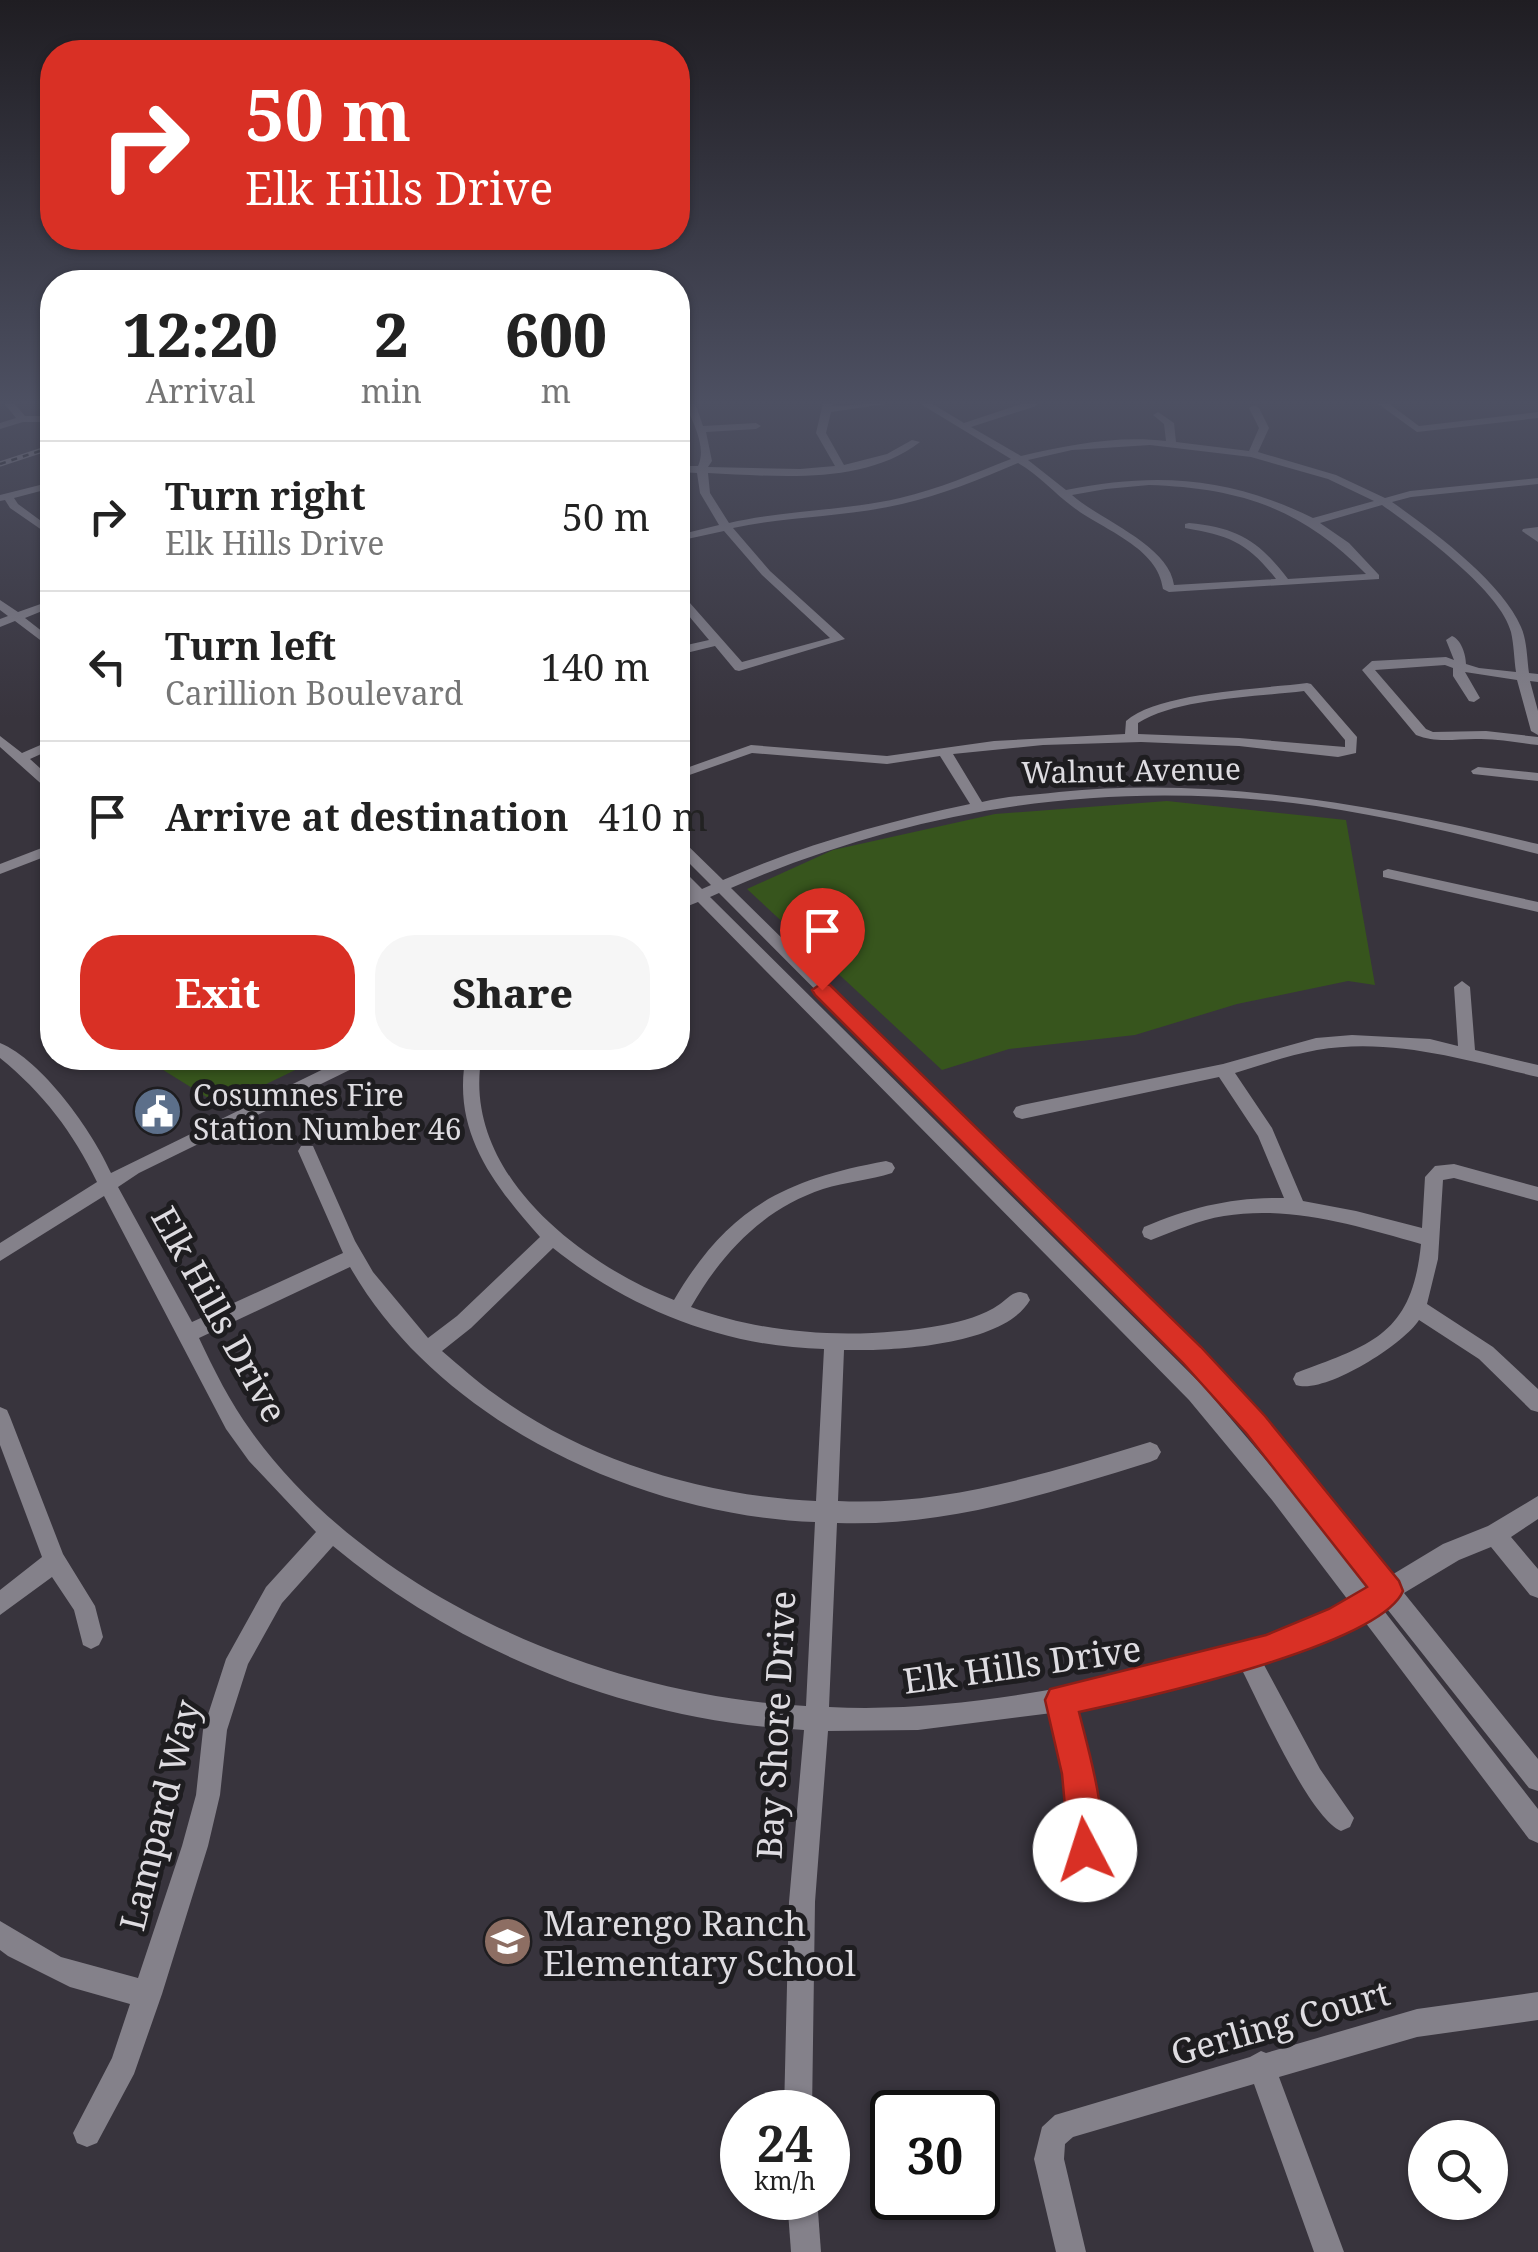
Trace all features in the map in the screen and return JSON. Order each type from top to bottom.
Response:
[{"type":"street","points":[[17,508],[40,525]]},
{"type":"street","points":[[690,610],[739,668],[839,639],[766,572],[713,508]]},
{"type":"street","points":[[690,535],[725,526],[854,508]]},
{"type":"street","points":[[1084,508],[1145,550],[1163,569],[1170,581],[1169,589],[1375,578],[1348,546],[1314,521],[1284,508]]},
{"type":"street","points":[[1314,521],[1359,508]]},
{"type":"street","points":[[1393,508],[1422,528],[1504,606],[1520,641],[1522,676],[1538,730]]},
{"type":"street","points":[[1188,526],[1221,530],[1247,540],[1285,584]]},
{"type":"street","points":[[1538,530],[1527,531],[1538,540]]},
{"type":"street","points":[[0,604],[40,636]]},
{"type":"street","points":[[0,623],[40,608]]},
{"type":"street","points":[[1452,640],[1460,657],[1459,676],[1474,698]]},
{"type":"street","points":[[690,648],[717,642]]},
{"type":"street","points":[[1538,678],[1477,672],[1417,660],[1372,665],[1368,670],[1421,732],[1430,736],[1450,739],[1474,734],[1538,741]]},
{"type":"street","points":[[690,771],[751,749],[886,760],[1016,742],[1131,736],[1205,738],[1338,753],[1351,750],[1352,740],[1307,688],[1169,706],[1132,721],[1131,736]]},
{"type":"street","points":[[0,740],[40,775]]},
{"type":"street","points":[[21,758],[40,749]]},
{"type":"street","points":[[944,751],[977,804]]},
{"type":"street","points":[[1478,772],[1538,777]]},
{"type":"street","name":"Walnut Avenue","points":[[690,899],[848,834],[977,804],[1099,792],[1264,796],[1382,812],[1538,848]]},
{"type":"street","points":[[0,869],[40,854]]},
{"type":"street","points":[[690,856],[1192,1355],[1256,1424],[1538,1779]]},
{"type":"street","points":[[1388,874],[1538,907]]},
{"type":"street","points":[[690,885],[1163,1356],[1246,1451],[1538,1830]]},
{"type":"street","points":[[1462,987],[1467,1052]]},
{"type":"street","points":[[1022,1112],[1222,1070],[1281,1052],[1352,1041],[1430,1045],[1538,1071]]},
{"type":"street","name":"Elk Hills Drive","points":[[0,1049],[63,1110],[93,1153],[107,1184],[142,1240],[188,1334],[198,1364],[234,1425],[282,1484],[332,1532],[415,1593],[538,1656],[595,1678],[757,1714],[816,1718],[928,1718],[1060,1700],[1247,1656],[1304,1636],[1366,1606],[1451,1552],[1494,1535],[1538,1507]]},
{"type":"street","points":[[0,1254],[107,1184],[168,1150],[335,1070]]},
{"type":"street","points":[[472,1070],[470,1096],[483,1146],[496,1172],[550,1239],[604,1276],[678,1310],[755,1333],[834,1343],[897,1340],[957,1330],[996,1319],[1020,1300]]},
{"type":"street","points":[[1222,1070],[1263,1124],[1278,1152],[1295,1204]]},
{"type":"street","points":[[308,1151],[354,1256],[375,1291],[428,1350],[468,1387],[510,1417],[619,1471],[719,1498],[823,1514],[950,1506],[1150,1452]]},
{"type":"street","points":[[678,1310],[710,1258],[730,1234],[758,1212],[814,1182],[886,1168]]},
{"type":"street","points":[[1303,1379],[1354,1360],[1394,1332],[1417,1308],[1425,1274],[1434,1176],[1441,1171],[1470,1175],[1538,1194]]},
{"type":"street","points":[[1151,1232],[1194,1212],[1255,1203],[1295,1204],[1428,1238]]},
{"type":"street","points":[[428,1350],[464,1322],[550,1239]]},
{"type":"street","points":[[188,1334],[354,1256]]},
{"type":"street","points":[[1417,1308],[1486,1353],[1538,1403]]},
{"type":"street","name":"Bay Shore Drive","points":[[798,2090],[802,1902],[816,1718],[834,1343]]},
{"type":"street","points":[[0,1417],[54,1561],[84,1606],[91,1637]]},
{"type":"street","name":"Lampard Way","points":[[87,2133],[124,2064],[148,1994],[195,1846],[208,1795],[215,1730],[238,1659],[274,1596],[332,1532]]},
{"type":"street","points":[[1494,1535],[1538,1587]]},
{"type":"street","points":[[0,1604],[54,1561]]},
{"type":"street","points":[[1247,1656],[1311,1778],[1341,1818]]},
{"type":"street","points":[[1060,1700],[1078,1774],[1088,1882]]},
{"type":"street","points":[[0,1934],[52,1969],[85,1982],[148,1994]]},
{"type":"street","name":"Gerling Court","points":[[1071,2252],[1049,2159],[1052,2137],[1080,2118],[1417,2022],[1538,2006]]},
{"type":"street","points":[[1260,2065],[1329,2252]]},
{"type":"street","points":[[804,2220],[806,2252]]},
{"type":"green space","points":[[1167,801],[1346,820],[1375,985],[1348,981],[1237,1004],[1135,1035],[1009,1049],[942,1070],[747,889],[833,850],[995,814]]},
{"type":"green space","points":[[163,1070],[295,1070],[221,1106]]},
{"type":"place","name":"Cosumnes Fire Station Number 46","points":[[158,1111]]},
{"type":"place","name":"Marengo Ranch Elementary School","points":[[508,1942]]},
{"type":"route","points":[[822,990],[1192,1355],[1256,1424],[1388,1591],[1339,1620],[1267,1650],[1188,1673],[1060,1700],[1078,1774],[1085,1850]]}]
